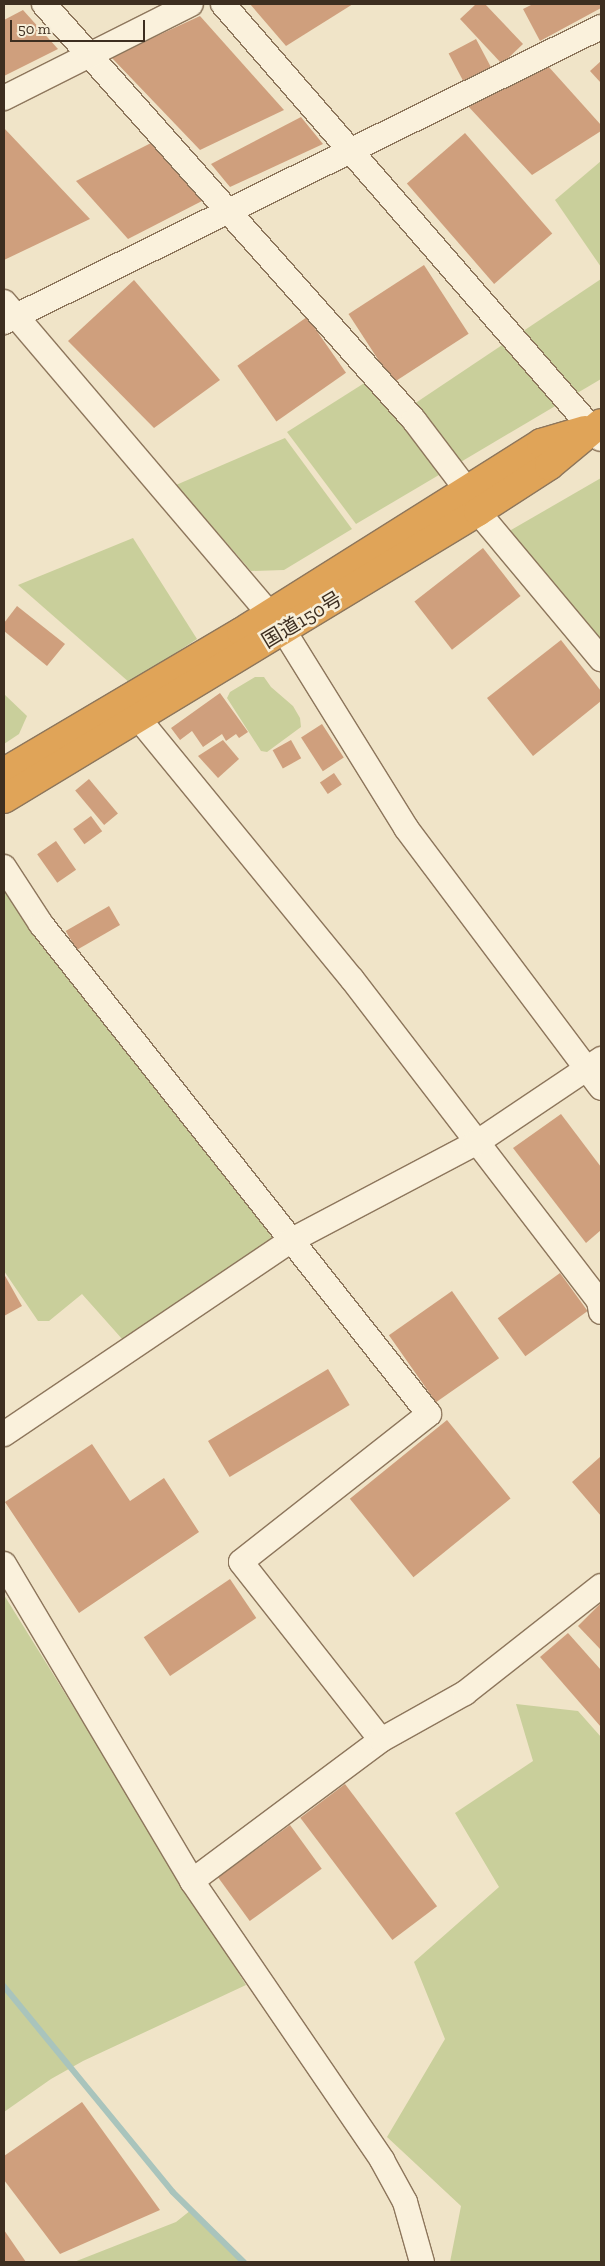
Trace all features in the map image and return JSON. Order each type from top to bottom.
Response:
[{"type":"highway","name":"国道150号","points":[[4,772],[277,622],[473,501],[541,444],[598,430]]},
{"type":"highway","name":"国道150号","points":[[4,799],[139,719],[277,622]]},
{"type":"street","points":[[44,4],[231,210],[414,420],[473,501],[601,659]]},
{"type":"street","points":[[4,98],[191,4]]},
{"type":"street","points":[[223,4],[598,430]]},
{"type":"street","points":[[601,26],[231,210],[8,313],[277,622],[406,828],[594,1064],[601,1088]]},
{"type":"street","points":[[139,719],[352,979],[599,1301],[601,1312]]},
{"type":"street","points":[[4,866],[41,924],[290,1241],[429,1414],[241,1562],[380,1740]]},
{"type":"street","points":[[4,1434],[290,1241],[476,1143],[594,1064]]},
{"type":"street","points":[[4,1564],[192,1881],[382,2160],[405,2202],[422,2262]]},
{"type":"street","points":[[192,1881],[380,1740],[465,1693],[601,1586]]},
{"type":"green space","points":[[601,161],[601,267],[555,200]]},
{"type":"green space","points":[[601,279],[601,379],[459,463],[414,404]]},
{"type":"green space","points":[[366,382],[444,472],[356,524],[287,432]]},
{"type":"green space","points":[[285,438],[352,529],[284,570],[251,571],[176,485]]},
{"type":"green space","points":[[601,478],[601,650],[499,537]]},
{"type":"green space","points":[[133,538],[197,639],[130,683],[18,585]]},
{"type":"green space","points":[[255,677],[264,677],[271,687],[293,706],[300,718],[301,727],[267,752],[261,751],[227,698],[230,692]]},
{"type":"green space","points":[[4,694],[27,716],[19,734],[4,744]]},
{"type":"green space","points":[[4,882],[274,1240],[123,1340],[82,1294],[49,1321],[38,1321],[4,1271]]},
{"type":"green space","points":[[4,1595],[246,1985],[83,2061],[51,2079],[4,2112]]},
{"type":"green space","points":[[516,1704],[578,1711],[601,1737],[601,2262],[450,2262],[461,2206],[387,2137],[445,2039],[414,1962],[499,1887],[455,1813],[533,1761]]},
{"type":"green space","points":[[191,2210],[246,2262],[74,2262],[176,2222]]},
{"type":"building","points":[[250,4],[353,4],[286,46]]},
{"type":"building","points":[[476,4],[485,4],[523,44],[502,64],[460,19]]},
{"type":"building","points":[[533,4],[601,4],[601,8],[540,41],[523,9]]},
{"type":"building","points":[[23,10],[58,49],[4,76],[4,20]]},
{"type":"building","points":[[200,16],[284,110],[200,150],[111,57]]},
{"type":"building","points":[[476,39],[492,69],[465,84],[449,54]]},
{"type":"building","points":[[601,61],[601,83],[590,71]]},
{"type":"building","points":[[548,66],[601,125],[601,131],[532,175],[467,105]]},
{"type":"building","points":[[301,117],[323,144],[230,187],[211,164]]},
{"type":"building","points":[[4,128],[90,219],[4,260]]},
{"type":"building","points":[[465,133],[552,233],[494,284],[407,184]]},
{"type":"building","points":[[151,143],[202,201],[128,239],[76,181]]},
{"type":"building","points":[[424,265],[469,334],[393,383],[349,314]]},
{"type":"building","points":[[134,280],[220,380],[154,428],[68,341]]},
{"type":"building","points":[[307,317],[346,373],[276,421],[237,366]]},
{"type":"building","points":[[483,548],[521,596],[452,650],[414,602]]},
{"type":"building","points":[[17,606],[65,644],[47,666],[4,631],[4,623]]},
{"type":"building","points":[[561,640],[601,691],[601,701],[533,756],[487,698]]},
{"type":"building","points":[[220,693],[248,732],[239,738],[236,734],[226,741],[222,734],[203,747],[192,731],[180,740],[171,728]]},
{"type":"building","points":[[322,724],[344,758],[323,771],[301,738]]},
{"type":"building","points":[[223,740],[239,759],[218,778],[198,756]]},
{"type":"building","points":[[291,740],[301,758],[283,769],[273,750]]},
{"type":"building","points":[[334,773],[342,785],[328,794],[320,783]]},
{"type":"building","points":[[89,779],[118,813],[104,825],[75,791]]},
{"type":"building","points":[[91,816],[102,831],[84,844],[73,829]]},
{"type":"building","points":[[56,841],[76,870],[57,883],[37,854]]},
{"type":"building","points":[[109,906],[120,925],[77,950],[66,931]]},
{"type":"building","points":[[561,1114],[601,1167],[601,1230],[586,1243],[513,1148]]},
{"type":"building","points":[[560,1273],[588,1311],[525,1356],[498,1318]]},
{"type":"building","points":[[4,1274],[22,1306],[4,1316]]},
{"type":"building","points":[[452,1291],[499,1358],[436,1402],[389,1335]]},
{"type":"building","points":[[328,1369],[350,1405],[230,1477],[208,1441]]},
{"type":"building","points":[[447,1420],[511,1498],[413,1577],[350,1499]]},
{"type":"building","points":[[92,1444],[130,1501],[164,1478],[199,1532],[79,1613],[5,1502]]},
{"type":"building","points":[[600,1457],[601,1459],[601,1516],[572,1482]]},
{"type":"building","points":[[230,1579],[256,1618],[170,1676],[144,1637]]},
{"type":"building","points":[[601,1603],[601,1650],[578,1626]]},
{"type":"building","points":[[568,1633],[601,1670],[601,1727],[540,1657]]},
{"type":"building","points":[[345,1784],[437,1906],[392,1940],[300,1818]]},
{"type":"building","points":[[290,1825],[322,1869],[250,1921],[218,1877]]},
{"type":"building","points":[[82,2102],[160,2210],[60,2254],[4,2180],[4,2156]]},
{"type":"building","points":[[4,2230],[26,2262],[4,2262]]},
{"type":"waterway","points":[[4,1986],[173,2192],[244,2262]]}]
